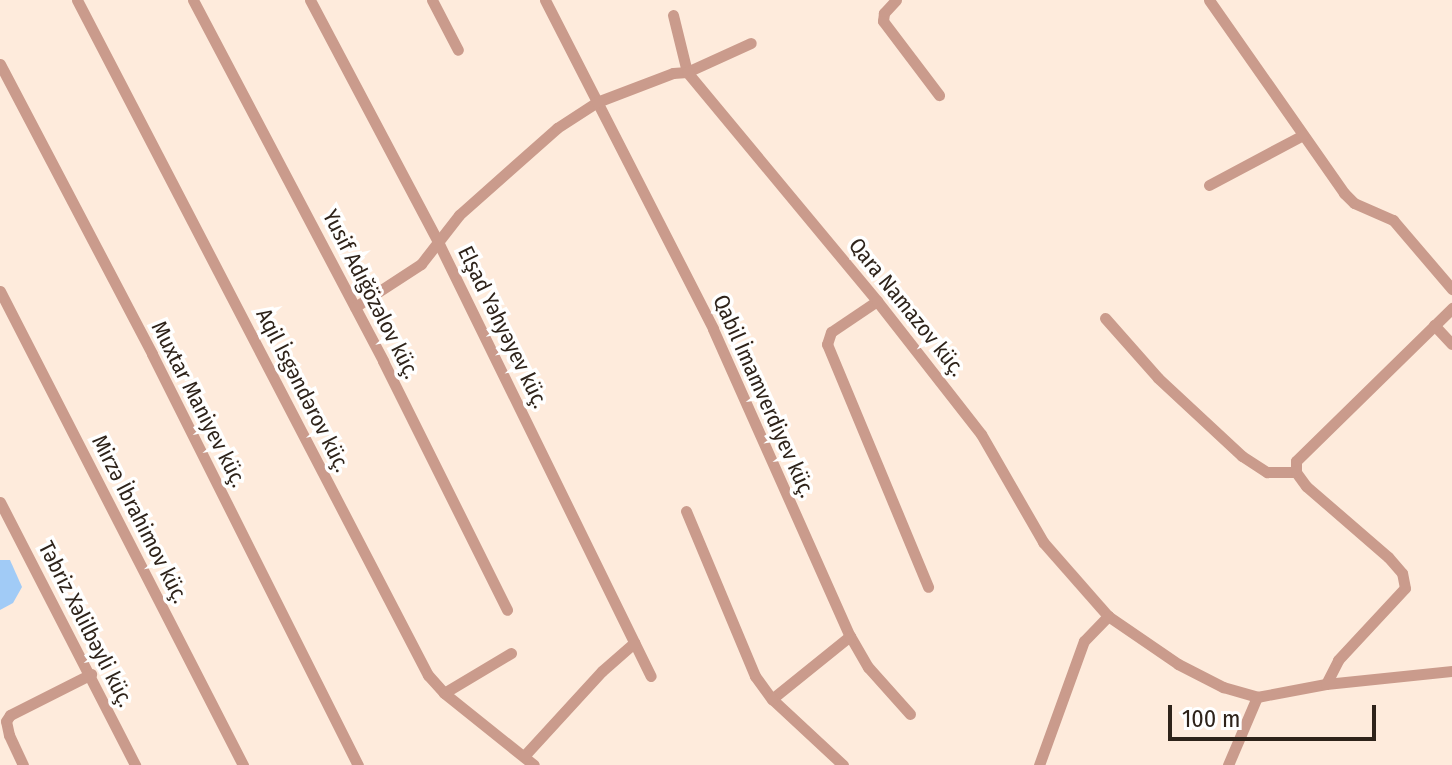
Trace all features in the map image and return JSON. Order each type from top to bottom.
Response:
[{"type":"street","name":"Aqil İsgəndərov küç.","points":[[77,0],[428,675],[444,693],[534,765]]},
{"type":"street","name":"Yusif Adığözəlov küç.","points":[[193,0],[355,307],[507,610]]},
{"type":"street","name":"Elşad Yəhyəyev küç.","points":[[310,0],[439,244],[616,599],[651,676]]},
{"type":"street","points":[[432,0],[458,50]]},
{"type":"street","name":"Qabil İmamverdiyev küç.","points":[[545,0],[713,329],[850,636],[868,667],[910,714]]},
{"type":"street","points":[[896,0],[889,6],[883,21],[939,95]]},
{"type":"street","points":[[1209,0],[1344,193],[1354,203],[1393,220],[1452,289]]},
{"type":"street","points":[[673,15],[687,72]]},
{"type":"street","points":[[355,307],[421,264],[459,215],[530,151],[597,102],[673,73],[687,72],[751,43]]},
{"type":"street","name":"Muxtar Maniyev küç.","points":[[0,64],[152,354],[358,765]]},
{"type":"street","name":"Qara Namazov küç.","points":[[687,72],[877,301],[989,445],[1031,523],[1058,563],[1108,616],[1178,664],[1223,687],[1257,697],[1326,684],[1452,671]]},
{"type":"street","points":[[1209,185],[1303,135]]},
{"type":"street","name":"Mirzə İbrahimov küç.","points":[[0,291],[243,765]]},
{"type":"street","points":[[877,301],[831,332],[827,344],[928,587]]},
{"type":"street","points":[[1326,684],[1338,660],[1405,588],[1402,573],[1388,557],[1306,486],[1296,472],[1300,454],[1452,308]]},
{"type":"street","points":[[1105,318],[1158,378],[1242,456],[1267,472],[1296,472]]},
{"type":"street","points":[[1434,325],[1452,344]]},
{"type":"street","name":"Təbriz Xəlilbəyli küç.","points":[[0,502],[91,674],[135,765]]},
{"type":"street","points":[[686,511],[755,676],[772,699],[843,765]]},
{"type":"street","points":[[1039,765],[1084,641],[1108,616]]},
{"type":"street","points":[[772,699],[850,636]]},
{"type":"street","points":[[524,756],[602,671],[634,643]]},
{"type":"street","points":[[444,693],[511,653]]},
{"type":"street","points":[[23,765],[9,735],[6,721],[10,715],[91,674]]},
{"type":"street","points":[[1228,765],[1257,697]]},
{"type":"water","points":[[0,560],[10,560],[22,587],[13,603],[0,610]]}]
